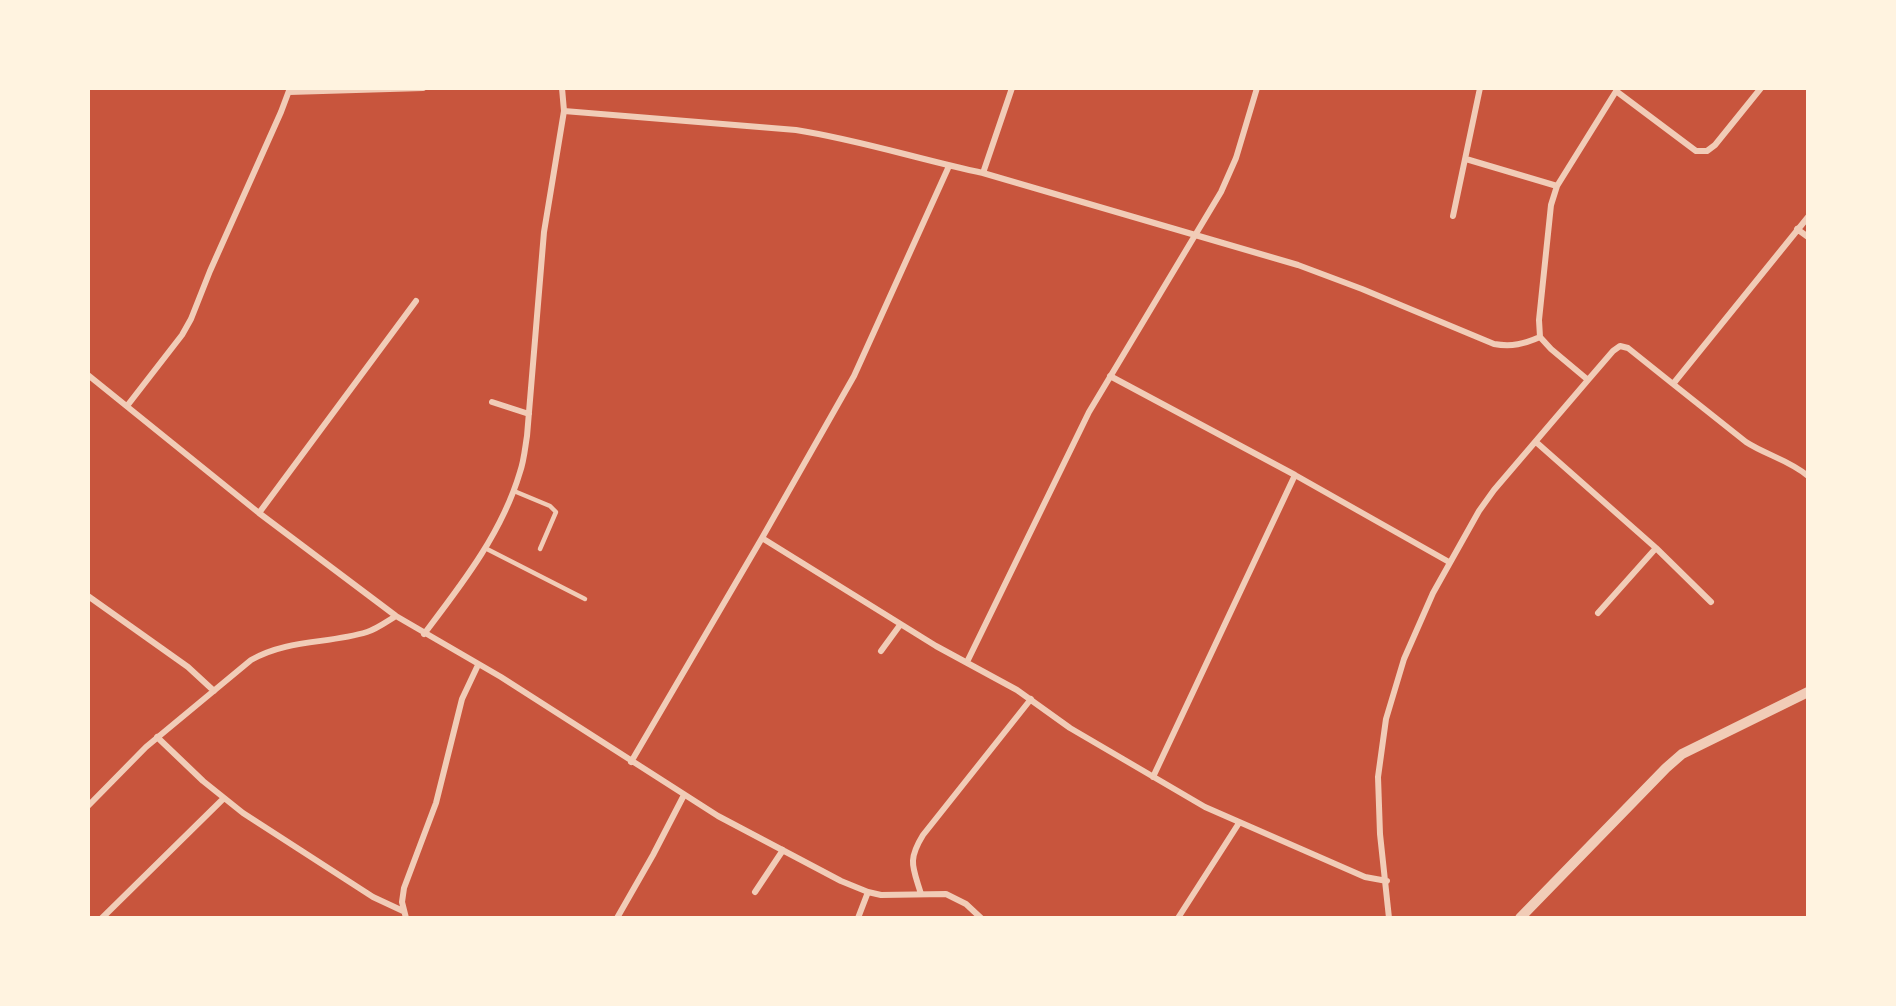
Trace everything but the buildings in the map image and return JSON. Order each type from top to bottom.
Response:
[{"type":"street","points":[[127,406],[175,345],[191,319],[290,90],[423,88]]},
{"type":"street","points":[[424,634],[467,577],[485,548],[514,491],[521,469],[544,231],[564,111],[562,88]]},
{"type":"street","points":[[983,173],[1012,88]]},
{"type":"street","points":[[967,662],[1089,412],[1221,192],[1236,158],[1257,88]]},
{"type":"street","points":[[1453,216],[1480,88]]},
{"type":"street","points":[[1588,380],[1540,338],[1539,320],[1551,205],[1557,186],[1617,90],[1695,151],[1707,152],[1761,88]]},
{"type":"street","points":[[564,111],[796,130],[832,136],[983,173],[1298,265],[1494,344],[1522,345],[1540,338]]},
{"type":"street","points":[[1466,159],[1557,186]]},
{"type":"street","points":[[631,762],[854,376],[949,166]]},
{"type":"street","points":[[1673,384],[1808,217]]},
{"type":"street","points":[[1797,229],[1808,237]]},
{"type":"street","points":[[259,513],[416,301]]},
{"type":"street","points":[[1389,918],[1387,881],[1380,834],[1378,777],[1392,692],[1404,659],[1433,593],[1479,511],[1494,490],[1612,351],[1620,346],[1628,348],[1746,442],[1786,461],[1808,476]]},
{"type":"street","points":[[88,375],[259,513],[396,616],[501,677],[718,816],[841,881],[868,892],[880,895],[946,894],[966,904],[981,918]]},
{"type":"street","points":[[1110,376],[1295,475],[1449,562]]},
{"type":"street","points":[[492,402],[528,414]]},
{"type":"street","points":[[1536,442],[1656,548],[1711,602]]},
{"type":"street","points":[[1153,777],[1295,475]]},
{"type":"street","points":[[762,538],[900,625],[1031,699],[1070,728],[1205,807],[1365,876],[1387,881]]},
{"type":"street","points":[[1598,613],[1656,548]]},
{"type":"street","points":[[88,596],[188,667],[214,691]]},
{"type":"street","points":[[88,806],[157,737],[251,660],[265,652],[286,646],[366,632],[396,616]]},
{"type":"street","points":[[881,651],[900,625]]},
{"type":"street","points":[[405,914],[402,902],[404,888],[436,803],[462,699],[478,665]]},
{"type":"street","points":[[1520,918],[1682,754],[1808,692]]},
{"type":"street","points":[[921,894],[912,862],[914,851],[923,835],[1031,699]]},
{"type":"street","points":[[157,737],[223,799],[373,897],[405,914]]},
{"type":"street","points":[[617,918],[684,795]]},
{"type":"street","points":[[102,918],[223,799]]},
{"type":"street","points":[[1178,918],[1239,823]]},
{"type":"street","points":[[755,892],[783,850]]},
{"type":"street","points":[[858,918],[868,892]]},
{"type":"lane","points":[[514,491],[550,506],[556,512],[540,549]]},
{"type":"lane","points":[[485,548],[585,599]]}]
